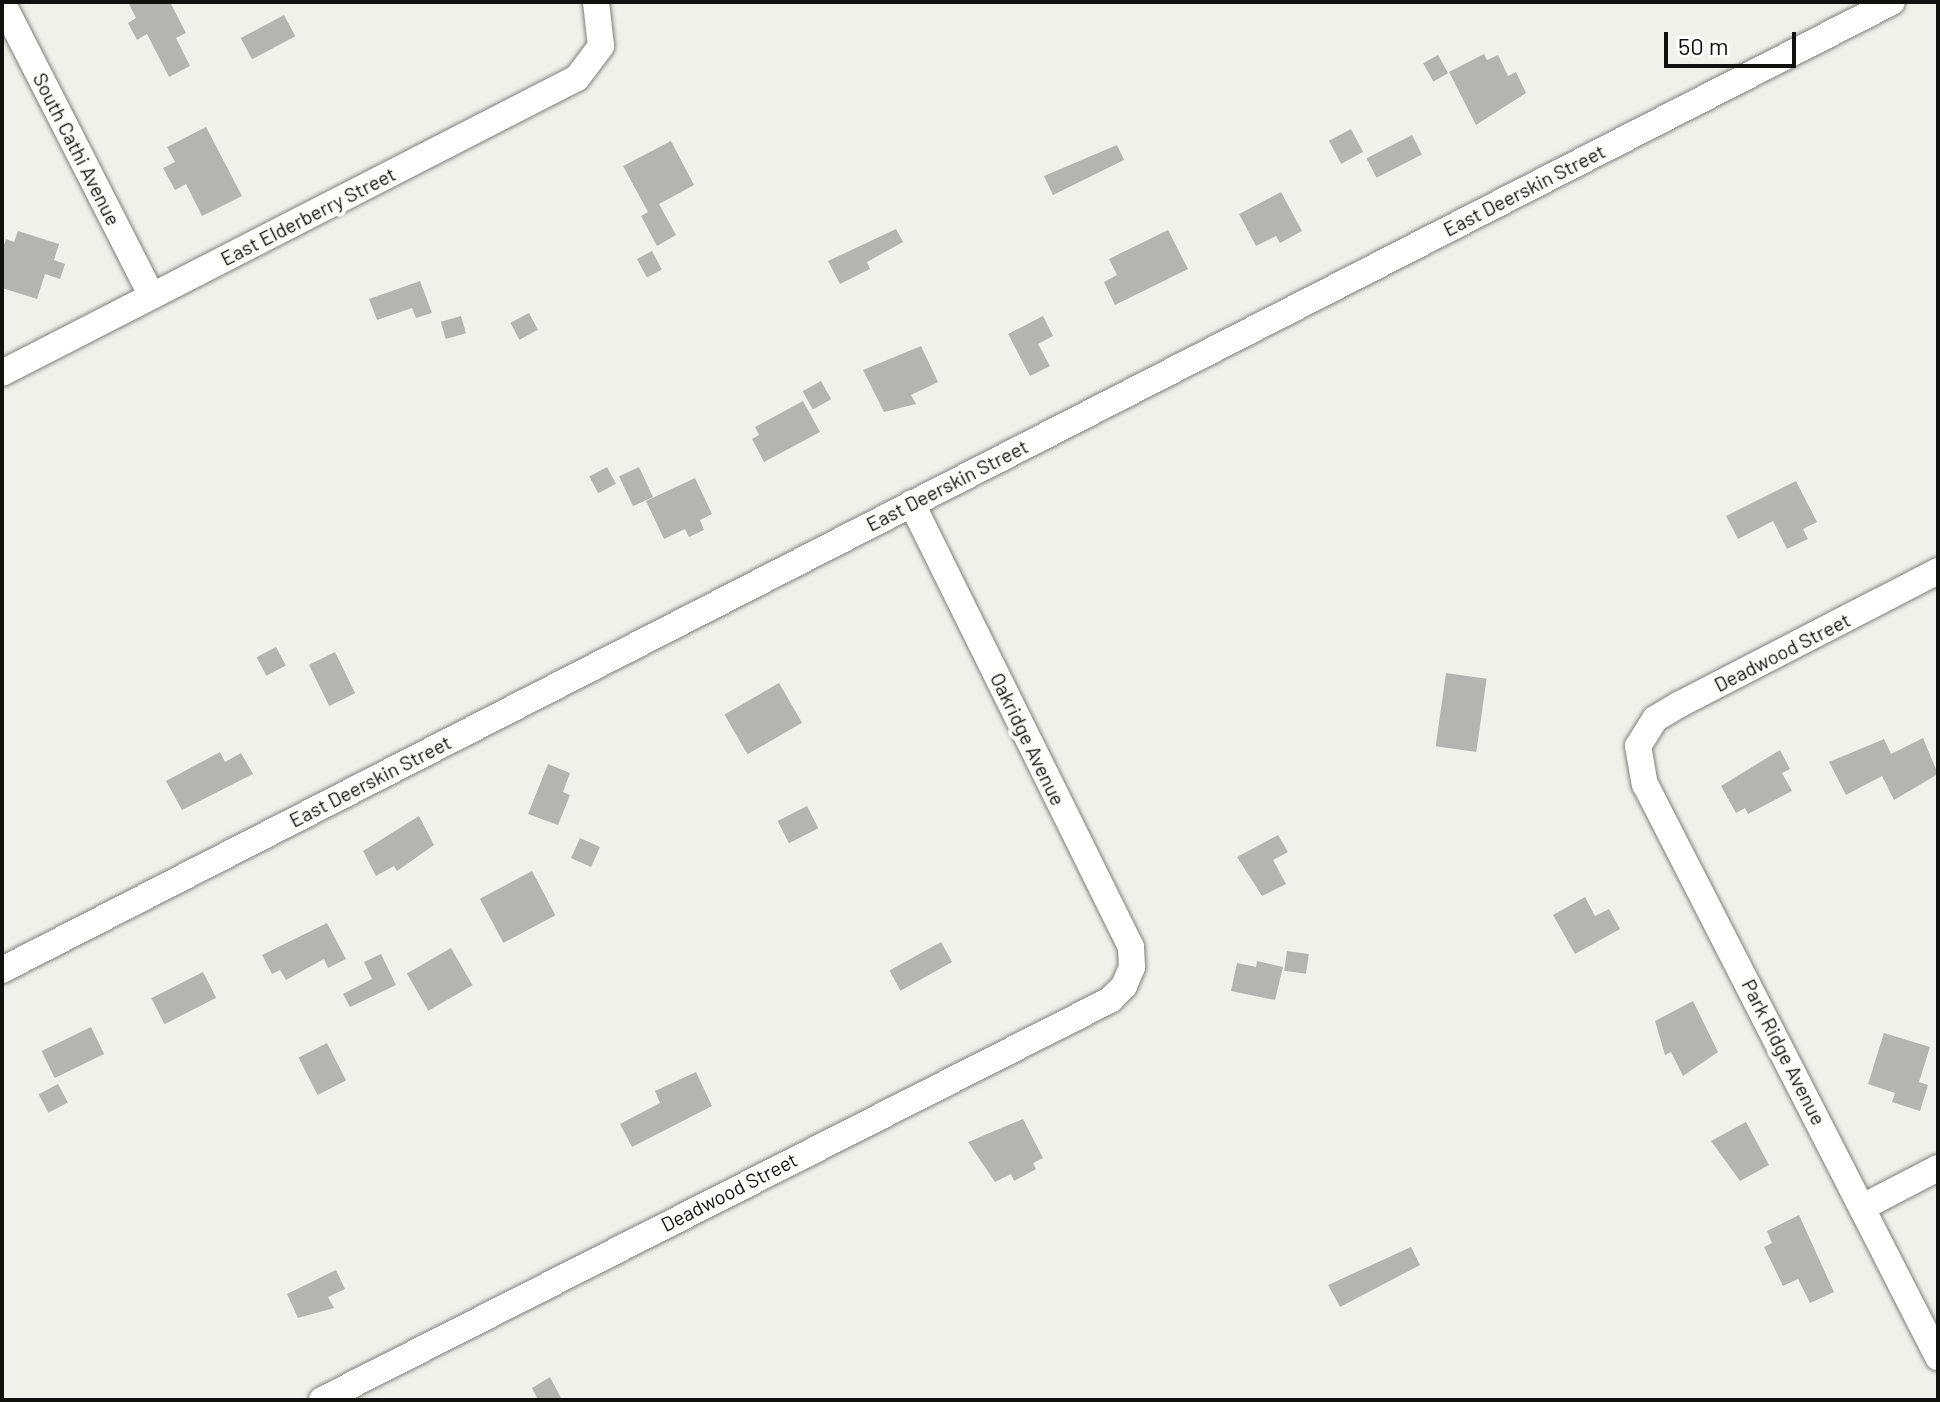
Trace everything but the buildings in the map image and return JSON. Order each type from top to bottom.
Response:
[{"type":"street","name":"South Cathi Avenue","points":[[2,2],[152,296]]},
{"type":"street","name":"East Elderberry Street","points":[[2,373],[577,78],[601,46],[596,2]]},
{"type":"street","name":"East Deerskin Street","points":[[2,970],[1892,2]]},
{"type":"street","name":"Oakridge Avenue","points":[[912,503],[1131,947],[1129,977]]},
{"type":"street","name":"Deadwood Street","points":[[1638,746],[1655,719],[1680,704],[1938,571]]},
{"type":"street","name":"Park Ridge Avenue","points":[[1638,746],[1645,784],[1938,1357]]},
{"type":"street","name":"Deadwood Street","points":[[322,1400],[1110,1000],[1129,977]]},
{"type":"street","points":[[1863,1207],[1938,1168]]}]
